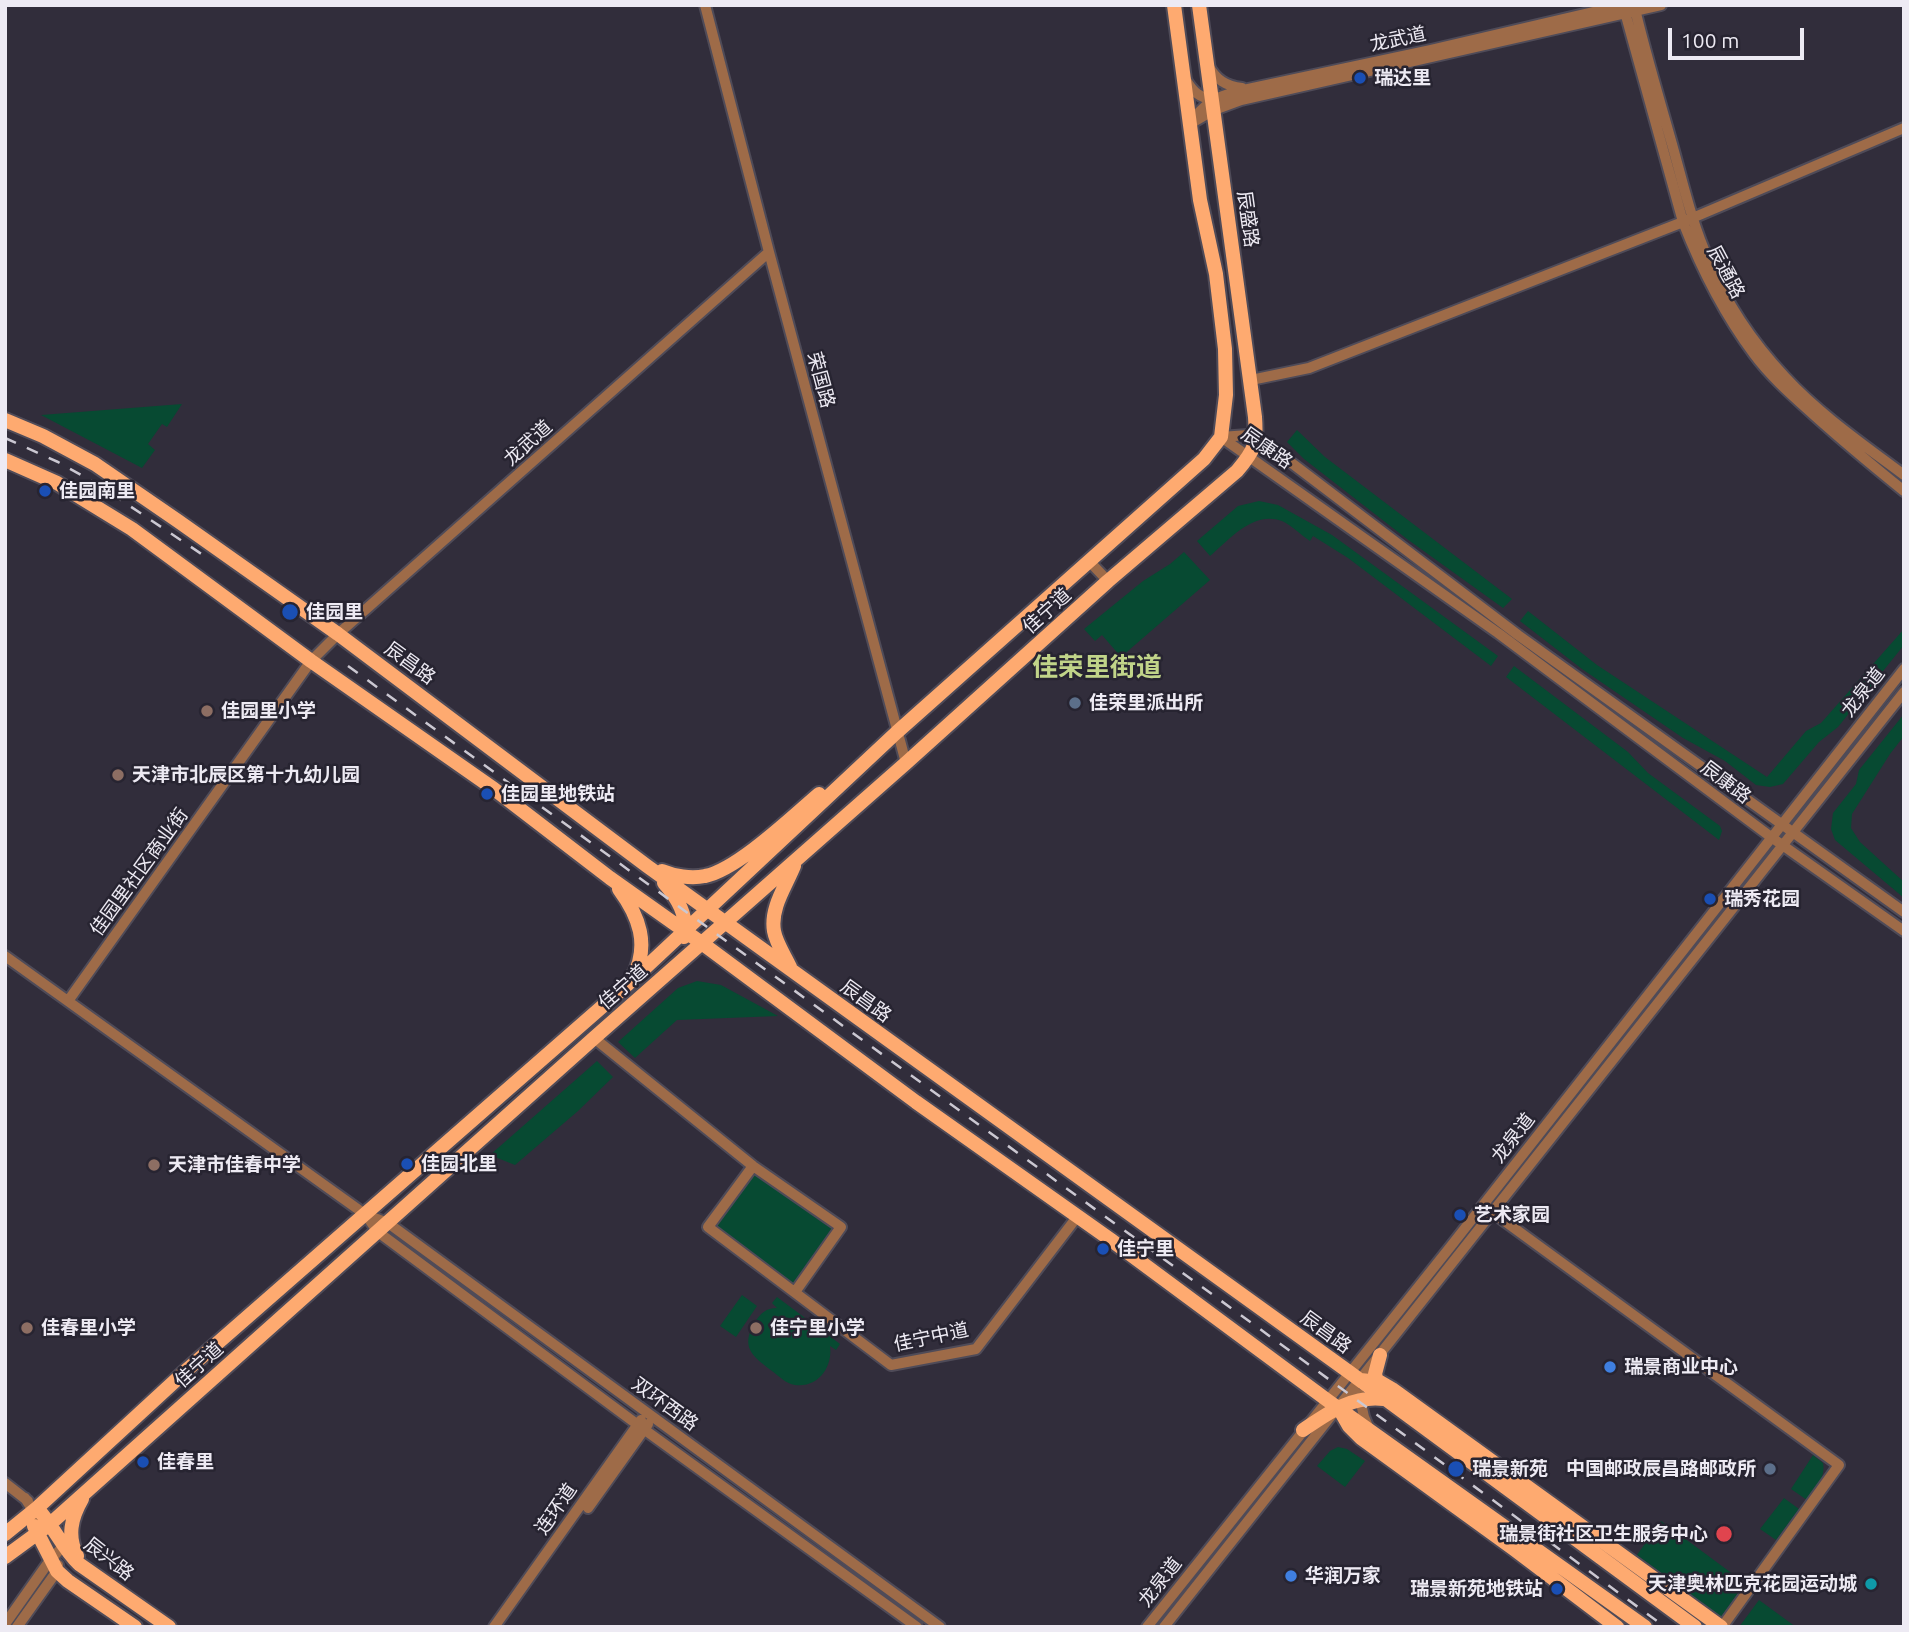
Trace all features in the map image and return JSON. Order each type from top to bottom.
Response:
[{"type":"main road","points":[[1174,5],[1200,200],[1216,274],[1225,349],[1226,395],[1221,437]]},
{"type":"main road","name":"辰盛路","points":[[1199,5],[1257,439]]},
{"type":"main road","name":"辰昌路","points":[[5,420],[43,436],[104,470],[338,634],[647,866],[1354,1376],[1695,1627]]},
{"type":"main road","name":"佳宁道","points":[[5,1534],[35,1511],[189,1368],[628,984],[897,732],[1205,459],[1221,437]]},
{"type":"main road","name":"佳宁道","points":[[5,1558],[43,1530],[1108,581],[1237,471],[1249,457],[1257,439]]},
{"type":"main road","points":[[5,460],[57,483],[132,529],[311,661],[494,789],[610,878],[905,1094],[1638,1625]]},
{"type":"main road","points":[[647,866],[680,876],[704,877],[716,873],[744,856],[819,794],[858,770]]},
{"type":"main road","points":[[792,972],[776,937],[774,914],[797,860]]},
{"type":"main road","points":[[647,866],[670,890],[680,904],[685,918],[685,931],[679,951],[651,987]]},
{"type":"main road","points":[[610,878],[632,908],[642,939],[638,966],[628,984]]},
{"type":"main road","points":[[1303,1430],[1333,1404],[1359,1399],[1385,1399],[1376,1382],[1374,1351]]},
{"type":"main road","points":[[1354,1376],[1376,1382],[1404,1397],[1722,1627]]},
{"type":"main road","points":[[1333,1404],[1361,1438],[1617,1627]]},
{"type":"main road","points":[[86,1570],[73,1546],[71,1530],[74,1516],[90,1486]]},
{"type":"main road","name":"辰兴路","points":[[35,1511],[43,1530],[49,1561],[68,1581],[135,1627]]},
{"type":"main road","name":"辰兴路","points":[[43,1530],[64,1545],[86,1570],[169,1627]]},
{"type":"main road","points":[[5,1558],[29,1550],[49,1561]]},
{"type":"street","name":"荣国路","points":[[705,5],[906,763]]},
{"type":"street","points":[[1183,75],[1194,91],[1213,105],[1628,8],[1661,5]]},
{"type":"street","name":"龙武道","points":[[1190,124],[1194,117],[1213,105],[1249,88],[1628,8]]},
{"type":"street","name":"辰通路","points":[[1628,8],[1697,256],[1712,288],[1754,353],[1785,389],[1904,491]]},
{"type":"street","points":[[1207,63],[1215,77],[1226,85],[1249,88]]},
{"type":"street","points":[[1251,380],[1309,368],[1688,220],[1904,128]]},
{"type":"street","name":"辰通路","points":[[1688,220],[1728,299],[1773,363],[1802,394],[1904,475]]},
{"type":"street","name":"龙武道","points":[[311,661],[338,634],[769,252]]},
{"type":"street","name":"辰康路","points":[[1221,437],[1248,435],[1257,439],[1511,630],[1904,912]]},
{"type":"street","name":"辰康路","points":[[1221,437],[1498,633],[1783,846],[1904,931]]},
{"type":"street","points":[[1089,561],[1108,581]]},
{"type":"street","name":"佳园里社区商业街","points":[[68,1001],[311,661]]},
{"type":"street","name":"龙泉道","points":[[1374,1351],[1482,1205],[1904,669]]},
{"type":"street","name":"龙泉道","points":[[1374,1351],[1493,1212],[1904,692]]},
{"type":"street","points":[[5,956],[383,1227]]},
{"type":"street","points":[[594,1038],[753,1166],[841,1227],[795,1293]]},
{"type":"street","name":"佳宁中道","points":[[753,1166],[708,1227],[891,1365],[976,1349],[1077,1217]]},
{"type":"street","points":[[1482,1205],[1839,1465],[1722,1627]]},
{"type":"street","name":"双环西路","points":[[383,1227],[650,1415],[940,1627]]},
{"type":"street","name":"双环西路","points":[[383,1227],[641,1427],[917,1627]]},
{"type":"street","points":[[1369,1429],[1354,1376],[1374,1351]]},
{"type":"street","name":"龙泉道","points":[[1164,1627],[1354,1376]]},
{"type":"street","name":"连环道","points":[[494,1627],[650,1415]]},
{"type":"street","name":"连环道","points":[[502,1627],[641,1427]]},
{"type":"street","name":"龙泉道","points":[[1147,1627],[1303,1430]]},
{"type":"street","points":[[5,1483],[35,1511]]},
{"type":"street","points":[[5,1624],[49,1561],[64,1545]]},
{"type":"street","points":[[17,1627],[49,1561]]},
{"type":"green space","points":[[182,404],[167,427],[162,424],[148,444],[155,450],[142,468],[41,415]]},
{"type":"green space","points":[[1297,430],[1325,457],[1512,599],[1503,608],[1407,539],[1304,459],[1287,442]]},
{"type":"green space","points":[[1259,501],[1278,505],[1332,535],[1498,656],[1491,666],[1348,558],[1313,536],[1310,541],[1282,521],[1271,519],[1251,523],[1210,556],[1197,541],[1238,506]]},
{"type":"green space","points":[[1184,552],[1210,580],[1121,657],[1102,635],[1095,641],[1084,629],[1143,581]]},
{"type":"green space","points":[[1528,611],[1597,665],[1767,777],[1806,731],[1821,723],[1904,629],[1904,645],[1838,727],[1819,742],[1783,784],[1770,787],[1756,785],[1725,761],[1683,738],[1582,669],[1520,621]]},
{"type":"green space","points":[[1514,666],[1628,752],[1648,773],[1720,826],[1722,831],[1719,840],[1506,677]]},
{"type":"green space","points":[[1904,714],[1904,736],[1852,814],[1851,828],[1860,842],[1904,882],[1904,898],[1835,840],[1831,829],[1833,813],[1856,784],[1859,770]]},
{"type":"green space","points":[[697,981],[721,985],[778,1016],[677,1020],[635,1058],[618,1042],[678,988]]},
{"type":"green space","points":[[597,1061],[613,1077],[578,1111],[515,1165],[490,1155]]},
{"type":"green space","points":[[755,1174],[833,1227],[793,1284],[716,1227]]},
{"type":"green space","points":[[742,1295],[757,1306],[736,1337],[720,1326]]},
{"type":"green space","points":[[777,1297],[840,1344],[836,1350],[830,1346],[826,1368],[817,1380],[811,1383],[795,1385],[783,1380],[750,1350],[749,1338],[755,1322],[762,1314],[777,1308],[772,1303]]},
{"type":"green space","points":[[1338,1447],[1347,1449],[1365,1461],[1345,1487],[1317,1466],[1330,1451]]},
{"type":"green space","points":[[1813,1455],[1823,1463],[1824,1468],[1819,1483],[1807,1500],[1791,1489]]},
{"type":"green space","points":[[1784,1498],[1799,1509],[1776,1540],[1760,1529]]},
{"type":"green space","points":[[1661,1521],[1745,1583],[1721,1617],[1637,1555]]},
{"type":"green space","points":[[1759,1600],[1796,1627],[1739,1627]]},
{"type":"railway","points":[[5,438],[58,462],[97,484],[203,555]]},
{"type":"railway","points":[[348,666],[1665,1627]]},
{"type":"place","name":"瑞达里","points":[[1360,78]]},
{"type":"place","name":"佳园南里","points":[[45,491]]},
{"type":"place","name":"佳园里","points":[[290,612]]},
{"type":"place","name":"佳荣里派出所","points":[[1075,703]]},
{"type":"place","name":"佳园里小学","points":[[207,711]]},
{"type":"place","name":"天津市北辰区第十九幼儿园","points":[[118,775]]},
{"type":"place","name":"佳园里地铁站","points":[[487,794]]},
{"type":"place","name":"瑞秀花园","points":[[1710,899]]},
{"type":"place","name":"佳园北里","points":[[407,1164]]},
{"type":"place","name":"天津市佳春中学","points":[[154,1165]]},
{"type":"place","name":"艺术家园","points":[[1460,1215]]},
{"type":"place","name":"佳宁里","points":[[1103,1249]]},
{"type":"place","name":"佳春里小学","points":[[27,1328]]},
{"type":"place","name":"佳宁里小学","points":[[756,1328]]},
{"type":"place","name":"瑞景商业中心","points":[[1610,1367]]},
{"type":"place","name":"佳春里","points":[[143,1462]]},
{"type":"place","name":"瑞景新苑","points":[[1456,1469]]},
{"type":"place","name":"中国邮政辰昌路邮政所","points":[[1770,1469]]},
{"type":"place","name":"瑞景街社区卫生服务中心","points":[[1724,1534]]},
{"type":"place","name":"华润万家","points":[[1291,1576]]},
{"type":"place","name":"天津奥林匹克花园运动城","points":[[1871,1584]]},
{"type":"place","name":"瑞景新苑地铁站","points":[[1557,1589]]},
{"type":"district","name":"佳荣里街道","points":[[1097,667]]}]
